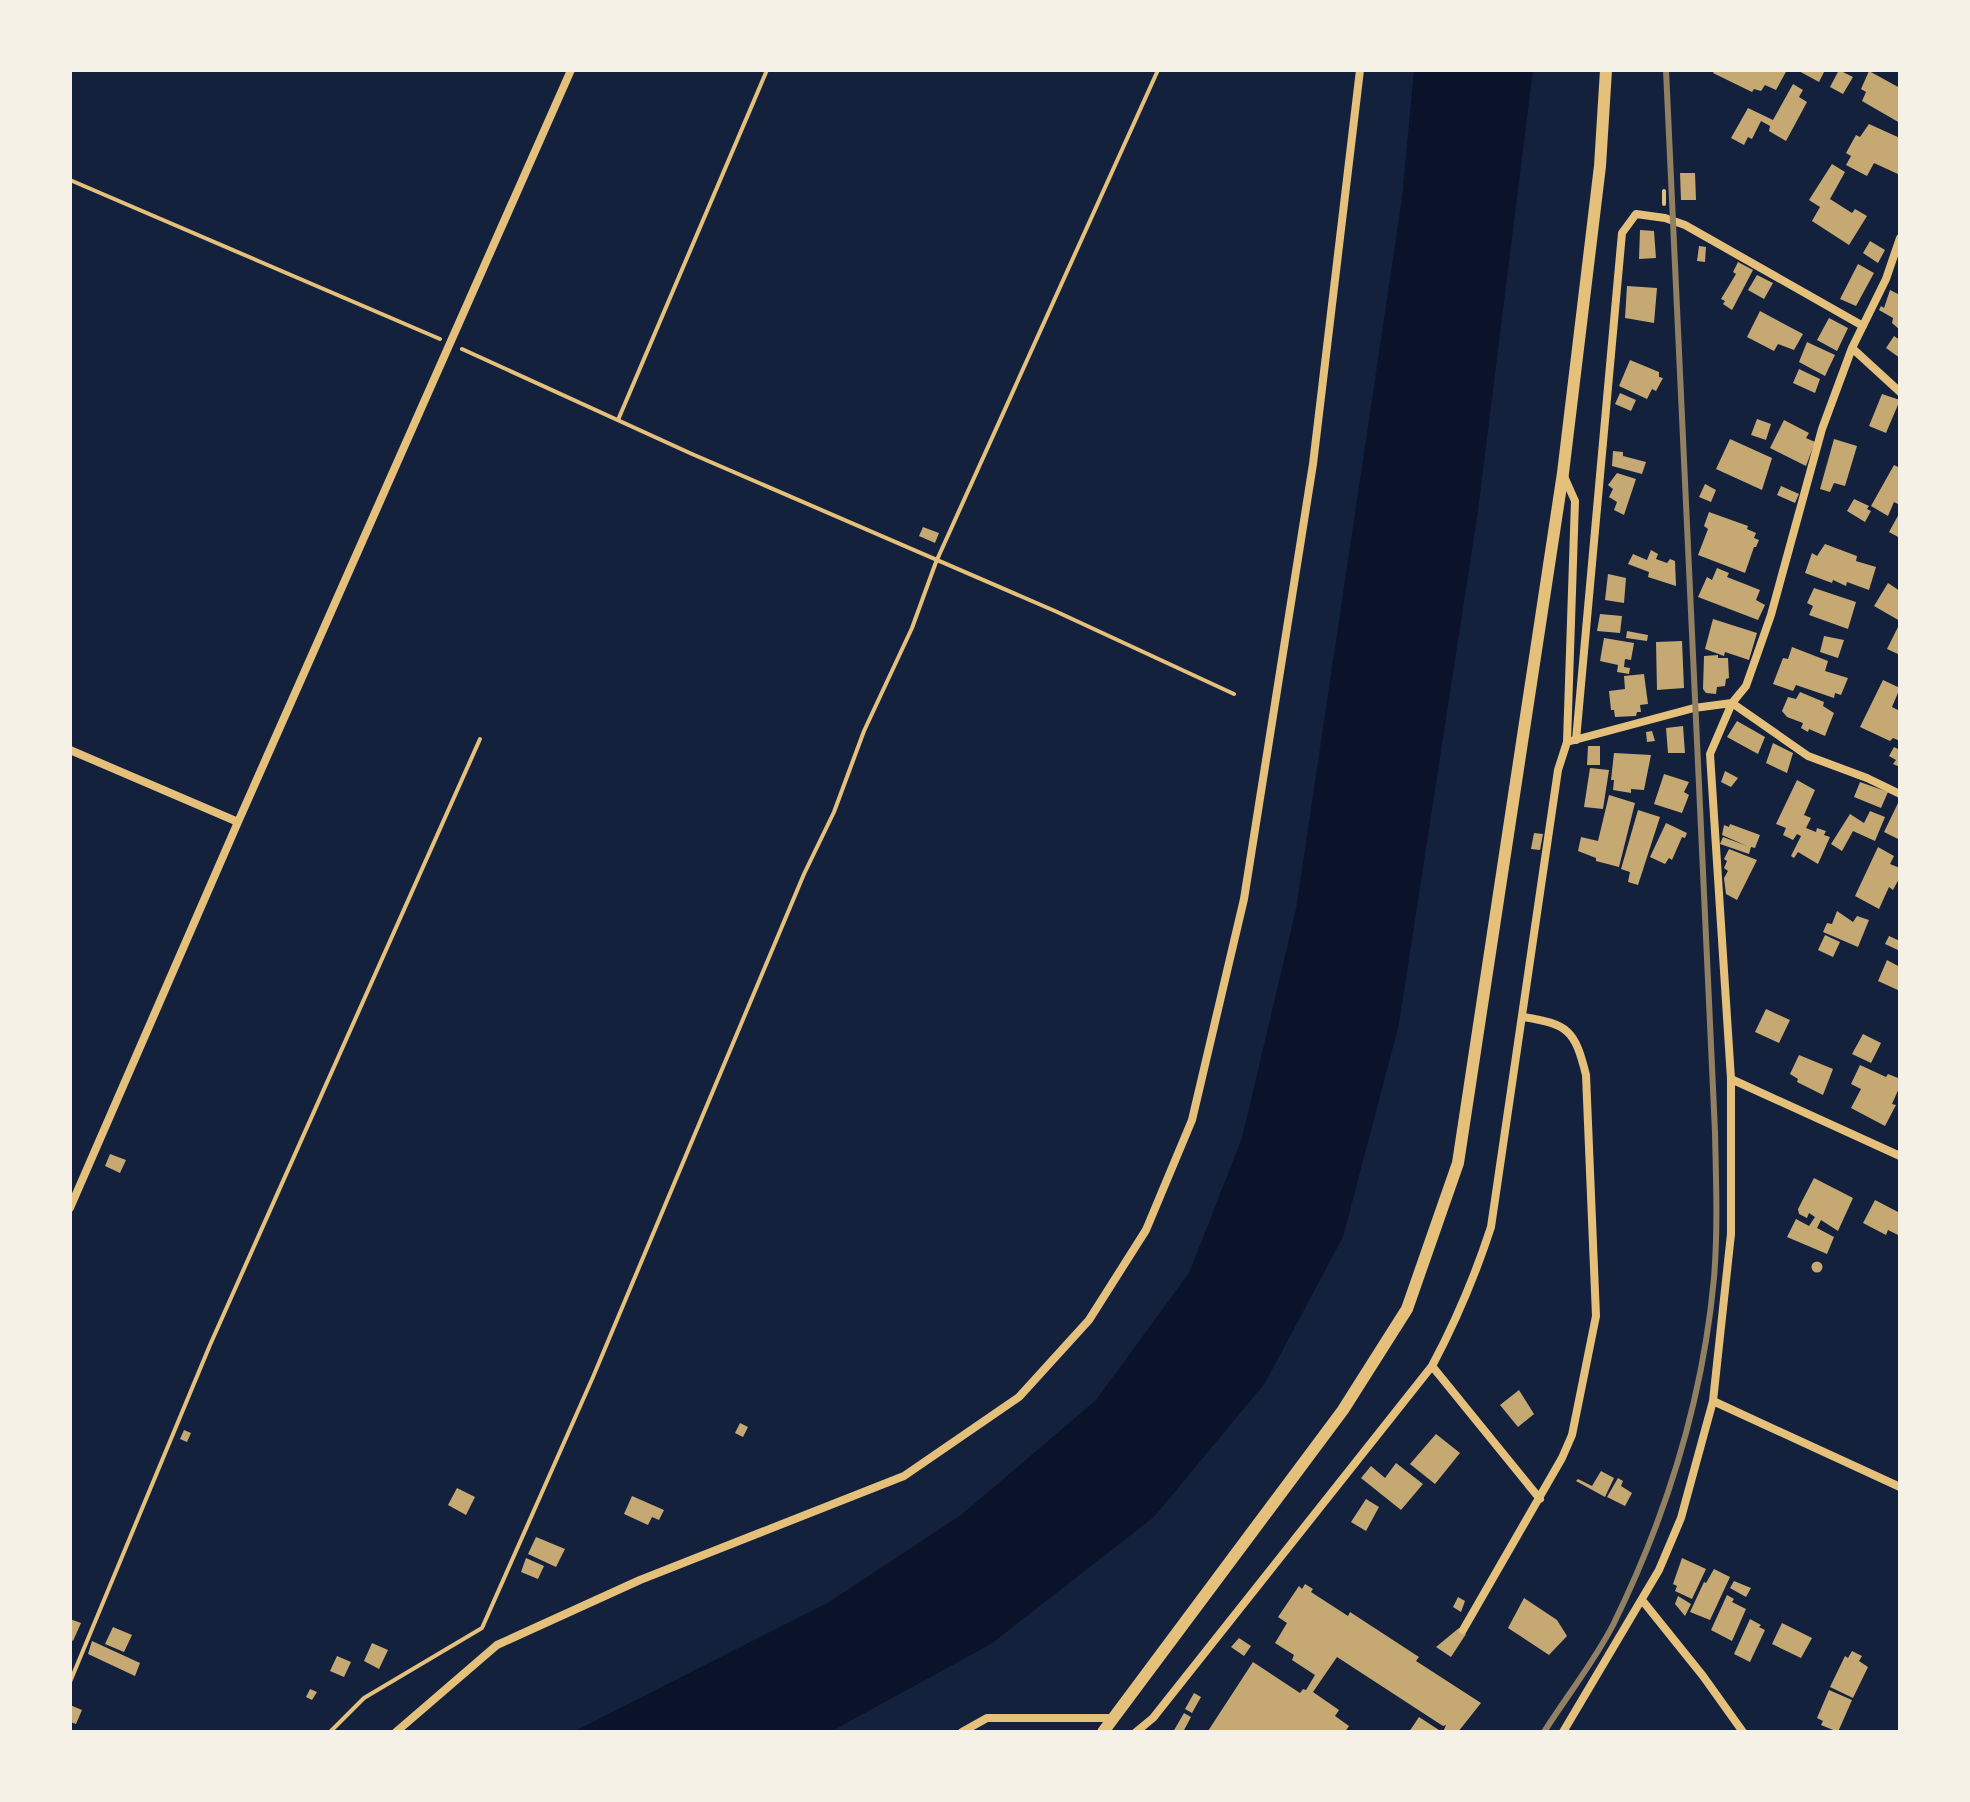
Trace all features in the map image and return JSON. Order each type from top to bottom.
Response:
[{"type":"street","points":[[70,1208],[571,70]]},
{"type":"street","points":[[396,1732],[497,1645],[640,1580],[904,1476],[1019,1397],[1089,1320],[1146,1230],[1192,1120],[1244,899],[1313,464],[1360,70]]},
{"type":"street","points":[[1103,1732],[1343,1410],[1407,1309],[1458,1163],[1563,473],[1600,166],[1606,70]]},
{"type":"street","points":[[1136,1732],[1153,1718],[1432,1366],[1475,1275],[1491,1227],[1558,770],[1572,741],[1622,233],[1636,214],[1665,218],[1685,225],[1863,326]]},
{"type":"street","points":[[1563,1732],[1659,1570],[1681,1518],[1713,1401],[1731,1234],[1731,1079],[1710,754],[1732,703],[1746,686],[1771,615],[1822,429],[1852,348],[1886,279],[1900,238]]},
{"type":"street","points":[[1852,348],[1900,392]]},
{"type":"street","points":[[1563,473],[1575,501],[1572,741]]},
{"type":"street","points":[[1572,741],[1694,708],[1732,703],[1808,756],[1900,794]]},
{"type":"street","points":[[70,750],[238,822]]},
{"type":"street","points":[[1463,1630],[1540,1499],[1572,1435],[1596,1316],[1586,1075],[1581,1054],[1571,1035],[1556,1022],[1523,1017]]},
{"type":"street","points":[[1731,1079],[1900,1156]]},
{"type":"street","points":[[1432,1366],[1540,1499]]},
{"type":"street","points":[[1713,1401],[1900,1487]]},
{"type":"street","points":[[1642,1600],[1743,1732]]},
{"type":"street","points":[[962,1732],[987,1718],[1114,1718]]},
{"type":"path","points":[[618,420],[767,70]]},
{"type":"path","points":[[330,1732],[364,1698],[482,1628],[593,1377],[804,874],[834,812],[864,731],[912,628],[936,562],[1158,70]]},
{"type":"path","points":[[70,180],[451,343],[936,562],[1055,611],[1234,694]]},
{"type":"path","points":[[1664,191],[1664,206]]},
{"type":"path","points":[[70,1682],[210,1345],[480,739]]},
{"type":"water","points":[[1414,70],[1533,70],[1478,511],[1399,1024],[1343,1237],[1265,1383],[1154,1517],[991,1644],[830,1732],[573,1732],[829,1602],[961,1515],[1096,1400],[1189,1273],[1242,1138],[1296,909],[1402,198]]},
{"type":"building","points":[[1715,70],[1787,70],[1776,90],[1765,85],[1761,91],[1754,89],[1752,92],[1713,73]]},
{"type":"building","points":[[1797,70],[1825,70],[1819,82]]},
{"type":"building","points":[[1839,70],[1853,77],[1843,94],[1830,87]]},
{"type":"building","points":[[1869,71],[1900,88],[1900,123],[1862,101],[1866,92],[1861,89]]},
{"type":"building","points":[[1793,84],[1803,90],[1799,97],[1807,102],[1786,141],[1769,131],[1770,126],[1761,121],[1752,139],[1748,137],[1744,145],[1731,138],[1748,108],[1773,120]]},
{"type":"building","points":[[1869,124],[1900,138],[1900,175],[1874,163],[1867,176],[1846,165],[1851,156],[1846,153],[1856,135],[1860,137]]},
{"type":"building","points":[[1832,164],[1845,172],[1830,199],[1852,213],[1855,209],[1867,216],[1849,245],[1812,221],[1820,207],[1809,200]]},
{"type":"building","points":[[1680,173],[1695,173],[1696,200],[1681,200]]},
{"type":"building","points":[[1640,230],[1654,231],[1656,258],[1639,259]]},
{"type":"building","points":[[1870,241],[1885,250],[1878,263],[1863,253]]},
{"type":"building","points":[[1699,246],[1706,247],[1705,262],[1697,261]]},
{"type":"building","points":[[1738,262],[1753,270],[1732,310],[1721,299],[1736,274],[1733,272]]},
{"type":"building","points":[[1858,264],[1874,273],[1856,306],[1840,299]]},
{"type":"building","points":[[1757,275],[1773,283],[1764,299],[1748,290]]},
{"type":"building","points":[[1627,286],[1657,288],[1654,323],[1625,318]]},
{"type":"building","points":[[1890,290],[1900,295],[1900,330],[1892,323],[1893,318],[1879,310],[1881,306],[1884,308]]},
{"type":"building","points":[[1760,311],[1803,334],[1794,350],[1778,344],[1774,351],[1747,337]]},
{"type":"building","points":[[1829,318],[1848,328],[1837,351],[1817,340]]},
{"type":"building","points":[[1894,336],[1900,340],[1900,358],[1886,348]]},
{"type":"building","points":[[1807,342],[1835,355],[1825,376],[1799,362]]},
{"type":"building","points":[[1630,360],[1659,372],[1659,377],[1663,378],[1647,399],[1619,386]]},
{"type":"building","points":[[1799,369],[1820,379],[1815,393],[1793,383]]},
{"type":"building","points":[[1620,393],[1636,400],[1631,411],[1615,404]]},
{"type":"building","points":[[1882,394],[1900,400],[1886,433],[1869,426]]},
{"type":"building","points":[[1757,419],[1771,424],[1766,440],[1751,435]]},
{"type":"building","points":[[1784,420],[1809,433],[1806,438],[1815,442],[1806,466],[1770,448]]},
{"type":"building","points":[[1730,439],[1772,458],[1762,490],[1716,469]]},
{"type":"building","points":[[1834,439],[1857,446],[1845,486],[1834,483],[1830,492],[1820,489]]},
{"type":"building","points":[[1613,451],[1646,462],[1642,474],[1612,466]]},
{"type":"building","points":[[1894,465],[1900,468],[1900,505],[1894,502],[1888,516],[1871,506]]},
{"type":"building","points":[[1617,473],[1636,479],[1624,515],[1614,510],[1617,502],[1609,497],[1613,489],[1608,485]]},
{"type":"building","points":[[1705,484],[1716,490],[1711,502],[1699,497]]},
{"type":"building","points":[[1781,486],[1799,494],[1795,503],[1777,495]]},
{"type":"building","points":[[1854,499],[1869,506],[1867,509],[1871,511],[1865,522],[1847,511]]},
{"type":"building","points":[[1709,512],[1748,526],[1747,529],[1756,533],[1754,538],[1759,540],[1745,573],[1698,555],[1708,529],[1704,526]]},
{"type":"building","points":[[1900,512],[1900,538],[1889,532]]},
{"type":"building","points":[[923,527],[939,533],[935,543],[919,536]]},
{"type":"building","points":[[1825,544],[1857,556],[1856,561],[1876,567],[1869,590],[1847,582],[1846,586],[1833,580],[1832,583],[1805,573],[1812,553],[1817,556]]},
{"type":"building","points":[[1651,550],[1658,554],[1656,559],[1667,563],[1670,559],[1675,561],[1676,586],[1648,577],[1649,572],[1628,564],[1633,554],[1647,560]]},
{"type":"building","points":[[1717,568],[1729,573],[1727,577],[1760,590],[1756,600],[1765,605],[1758,620],[1698,597],[1707,577],[1712,580]]},
{"type":"building","points":[[1608,574],[1626,578],[1624,603],[1605,600]]},
{"type":"building","points":[[1888,583],[1900,591],[1900,621],[1874,606]]},
{"type":"building","points":[[1814,588],[1856,602],[1848,629],[1809,615],[1813,606],[1807,603]]},
{"type":"building","points":[[1600,614],[1622,616],[1620,633],[1597,631]]},
{"type":"building","points":[[1713,619],[1757,633],[1749,660],[1705,649]]},
{"type":"building","points":[[1900,623],[1900,655],[1887,649]]},
{"type":"building","points":[[1627,631],[1648,635],[1647,641],[1626,638]]},
{"type":"building","points":[[1824,636],[1844,640],[1838,658],[1820,652]]},
{"type":"building","points":[[1604,638],[1634,643],[1631,660],[1625,659],[1624,667],[1630,668],[1629,674],[1617,672],[1618,665],[1600,661]]},
{"type":"building","points":[[1682,641],[1684,688],[1657,690],[1656,642]]},
{"type":"building","points":[[1792,647],[1828,661],[1825,671],[1848,678],[1841,695],[1835,693],[1834,698],[1796,685],[1793,691],[1773,684],[1783,658],[1788,659]]},
{"type":"building","points":[[1718,655],[1718,658],[1728,658],[1729,678],[1725,686],[1717,687],[1716,694],[1706,693],[1703,689],[1704,656]]},
{"type":"building","points":[[1644,674],[1648,704],[1640,705],[1641,712],[1637,712],[1636,716],[1615,717],[1609,691],[1625,689],[1624,676]]},
{"type":"building","points":[[1883,680],[1900,688],[1892,707],[1900,711],[1900,741],[1893,738],[1890,741],[1860,727]]},
{"type":"building","points":[[1800,692],[1824,702],[1823,706],[1834,713],[1825,736],[1801,728],[1803,723],[1787,717],[1782,711],[1788,697],[1796,699]]},
{"type":"building","points":[[1737,721],[1765,737],[1758,754],[1727,737]]},
{"type":"building","points":[[1683,726],[1685,753],[1668,753],[1666,728]]},
{"type":"building","points":[[1652,731],[1655,741],[1647,742],[1646,732]]},
{"type":"building","points":[[1773,743],[1793,753],[1787,773],[1766,763]]},
{"type":"building","points":[[1588,746],[1600,746],[1600,765],[1587,765]]},
{"type":"building","points":[[1894,747],[1900,750],[1900,767],[1893,764],[1896,760],[1889,756]]},
{"type":"building","points":[[1614,753],[1651,755],[1644,790],[1631,789],[1631,793],[1613,790]]},
{"type":"building","points":[[1590,768],[1609,770],[1603,809],[1584,807]]},
{"type":"building","points":[[1725,771],[1738,778],[1731,787],[1721,782]]},
{"type":"building","points":[[1664,774],[1689,782],[1684,792],[1689,795],[1682,813],[1654,804]]},
{"type":"building","points":[[1797,780],[1815,790],[1804,815],[1811,818],[1806,828],[1816,832],[1817,828],[1826,831],[1824,835],[1830,837],[1818,864],[1798,852],[1794,858],[1791,856],[1801,836],[1797,834],[1793,840],[1783,835],[1786,828],[1776,824]]},
{"type":"building","points":[[1860,782],[1888,792],[1881,808],[1854,797]]},
{"type":"building","points":[[1609,795],[1635,803],[1619,867],[1596,861],[1596,858],[1578,851],[1581,837],[1598,841]]},
{"type":"building","points":[[1900,799],[1900,840],[1884,832]]},
{"type":"building","points":[[1638,810],[1660,817],[1638,885],[1628,882],[1630,872],[1621,869]]},
{"type":"building","points":[[1870,811],[1885,817],[1875,841],[1853,831],[1842,851],[1831,844],[1850,814],[1864,823]]},
{"type":"building","points":[[1666,823],[1687,833],[1685,838],[1682,837],[1672,860],[1669,858],[1665,864],[1650,857]]},
{"type":"building","points":[[1730,824],[1760,835],[1749,854],[1720,844],[1723,837],[1747,846],[1722,835],[1724,825],[1729,827]]},
{"type":"building","points":[[1534,833],[1543,834],[1540,850],[1531,849]]},
{"type":"building","points":[[1878,847],[1894,856],[1890,864],[1900,868],[1900,877],[1893,890],[1889,887],[1879,909],[1855,896]]},
{"type":"building","points":[[1729,849],[1757,860],[1737,900],[1726,894],[1724,878],[1728,871],[1724,868],[1727,861],[1724,859]]},
{"type":"building","points":[[1837,911],[1853,922],[1857,916],[1869,920],[1858,947],[1823,932],[1827,923],[1832,924]]},
{"type":"building","points":[[1825,935],[1840,942],[1833,957],[1818,950]]},
{"type":"building","points":[[1889,936],[1900,941],[1900,951],[1885,944]]},
{"type":"building","points":[[1887,960],[1900,967],[1900,991],[1878,981]]},
{"type":"building","points":[[1766,1009],[1790,1020],[1779,1043],[1755,1032]]},
{"type":"building","points":[[1863,1034],[1881,1043],[1871,1063],[1852,1054]]},
{"type":"building","points":[[1799,1055],[1833,1069],[1823,1095],[1797,1082],[1798,1079],[1790,1074]]},
{"type":"building","points":[[1860,1065],[1886,1077],[1888,1074],[1898,1078],[1900,1086],[1892,1104],[1896,1105],[1885,1126],[1851,1108],[1861,1089],[1851,1084]]},
{"type":"building","points":[[110,1154],[126,1160],[120,1173],[105,1166]]},
{"type":"building","points":[[1814,1178],[1853,1198],[1838,1231],[1821,1220],[1817,1228],[1834,1237],[1827,1254],[1787,1237],[1796,1219],[1809,1226],[1815,1217],[1809,1213],[1807,1218],[1799,1214],[1798,1209]]},
{"type":"building","points":[[1875,1200],[1900,1213],[1900,1236],[1888,1230],[1886,1235],[1863,1223]]},
{"type":"building","points":[[1817,1261],[1823,1267],[1817,1273],[1811,1267]]},
{"type":"building","points":[[1519,1390],[1534,1414],[1518,1427],[1500,1405]]},
{"type":"building","points":[[740,1423],[748,1427],[743,1437],[735,1433]]},
{"type":"building","points":[[184,1430],[191,1433],[187,1442],[180,1439]]},
{"type":"building","points":[[1436,1434],[1460,1453],[1435,1484],[1410,1464]]},
{"type":"building","points":[[1396,1463],[1423,1484],[1401,1510],[1361,1478],[1371,1466],[1385,1478]]},
{"type":"building","points":[[1601,1471],[1614,1478],[1605,1497],[1576,1481],[1578,1479],[1592,1486]]},
{"type":"building","points":[[1618,1478],[1623,1481],[1621,1486],[1632,1493],[1625,1506],[1607,1497]]},
{"type":"building","points":[[457,1488],[475,1497],[466,1515],[448,1505]]},
{"type":"building","points":[[632,1496],[664,1510],[659,1520],[652,1517],[648,1525],[624,1514]]},
{"type":"building","points":[[1366,1499],[1379,1507],[1366,1531],[1351,1522]]},
{"type":"building","points":[[536,1537],[565,1549],[556,1567],[528,1554]]},
{"type":"building","points":[[526,1558],[544,1566],[538,1579],[521,1572]]},
{"type":"building","points":[[1682,1558],[1706,1569],[1692,1599],[1675,1591],[1677,1586],[1673,1584]]},
{"type":"building","points":[[1714,1569],[1730,1577],[1710,1620],[1690,1612]]},
{"type":"building","points":[[1734,1581],[1751,1588],[1746,1597],[1730,1588]]},
{"type":"building","points":[[1305,1584],[1313,1589],[1311,1592],[1348,1616],[1350,1612],[1419,1657],[1416,1661],[1481,1703],[1458,1732],[1443,1732],[1446,1725],[1443,1726],[1337,1657],[1313,1692],[1339,1710],[1335,1716],[1349,1726],[1345,1732],[1208,1731],[1253,1662],[1300,1693],[1306,1690],[1315,1675],[1292,1660],[1294,1655],[1275,1643],[1287,1623],[1278,1617],[1299,1586],[1302,1589]]},
{"type":"building","points":[[1727,1595],[1734,1599],[1732,1602],[1746,1609],[1732,1641],[1711,1630]]},
{"type":"building","points":[[1678,1596],[1691,1604],[1685,1616],[1675,1604]]},
{"type":"building","points":[[1458,1597],[1465,1601],[1461,1612],[1453,1607]]},
{"type":"building","points":[[1524,1598],[1557,1620],[1567,1636],[1549,1655],[1508,1628]]},
{"type":"building","points":[[70,1619],[81,1623],[73,1641],[70,1639]]},
{"type":"building","points":[[1750,1619],[1765,1630],[1750,1662],[1734,1654]]},
{"type":"building","points":[[1782,1623],[1812,1638],[1801,1658],[1772,1644]]},
{"type":"building","points":[[113,1627],[132,1635],[124,1652],[105,1644]]},
{"type":"building","points":[[1459,1628],[1466,1634],[1451,1657],[1436,1647]]},
{"type":"building","points":[[1239,1638],[1251,1646],[1244,1656],[1231,1647]]},
{"type":"building","points":[[92,1641],[140,1663],[135,1676],[88,1654]]},
{"type":"building","points":[[372,1643],[388,1650],[379,1669],[364,1661]]},
{"type":"building","points":[[1852,1651],[1862,1656],[1859,1661],[1868,1667],[1853,1698],[1830,1687],[1845,1656],[1848,1658]]},
{"type":"building","points":[[337,1656],[351,1662],[344,1677],[330,1671]]},
{"type":"building","points":[[310,1689],[317,1692],[312,1700],[306,1697]]},
{"type":"building","points":[[1829,1690],[1852,1700],[1838,1732],[1821,1725],[1823,1721],[1817,1718]]},
{"type":"building","points":[[1194,1693],[1201,1697],[1192,1713],[1185,1709]]},
{"type":"building","points":[[70,1705],[82,1710],[76,1724],[70,1722]]},
{"type":"building","points":[[1184,1713],[1191,1717],[1183,1732],[1173,1732]]},
{"type":"building","points":[[1419,1717],[1442,1732],[1409,1732]]},
{"type":"railway","points":[[1544,1732],[1613,1625],[1650,1542],[1691,1412],[1709,1323],[1714,1278],[1715,1132],[1666,70]]}]
